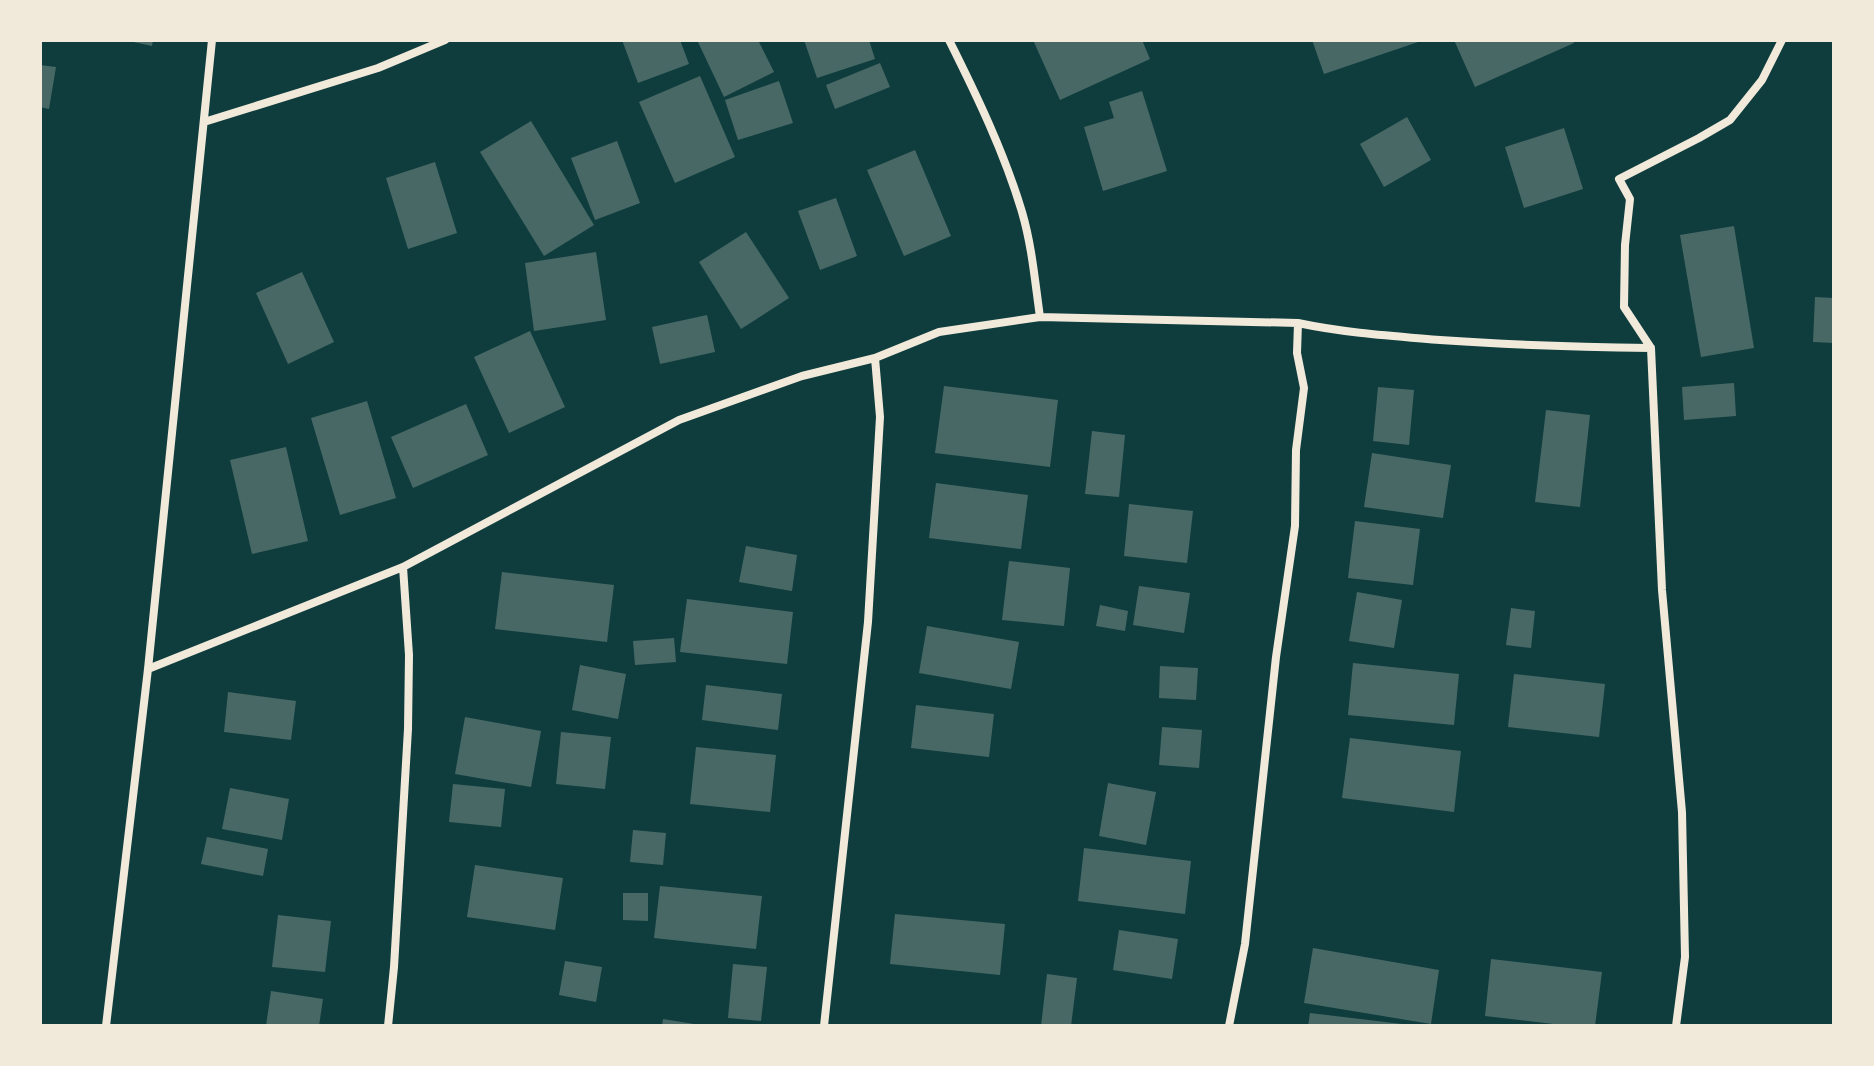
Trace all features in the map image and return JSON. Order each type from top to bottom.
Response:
[{"type":"street","points":[[106,1026],[148,669],[212,40]]},
{"type":"street","points":[[204,122],[378,68],[445,40]]},
{"type":"street","points":[[949,40],[1002,153],[1032,254],[1040,317]]},
{"type":"street","points":[[1676,1026],[1685,957],[1682,812],[1662,590],[1651,348],[1624,307],[1625,245],[1630,199],[1619,179],[1730,120],[1762,80],[1782,40]]},
{"type":"street","points":[[148,669],[403,567],[679,420],[802,376],[875,358],[939,332],[1040,317],[1298,323],[1323,329],[1405,337],[1555,347],[1651,348]]},
{"type":"street","points":[[1229,1026],[1245,944],[1276,657],[1295,526],[1296,450],[1304,388],[1297,353],[1298,323]]},
{"type":"street","points":[[824,1026],[868,622],[880,417],[875,358]]},
{"type":"street","points":[[388,1026],[408,729],[409,655],[403,567]]},
{"type":"building","points":[[129,40],[153,40],[152,46]]},
{"type":"building","points":[[622,40],[680,40],[689,64],[638,83]]},
{"type":"building","points":[[697,40],[758,40],[774,72],[724,97]]},
{"type":"building","points":[[804,40],[869,40],[875,59],[817,78]]},
{"type":"building","points":[[1033,40],[1142,40],[1150,59],[1060,100]]},
{"type":"building","points":[[1312,40],[1421,40],[1421,41],[1324,74]]},
{"type":"building","points":[[1454,40],[1573,40],[1574,43],[1475,87]]},
{"type":"building","points":[[880,63],[890,87],[835,109],[826,85]]},
{"type":"building","points":[[40,65],[56,67],[49,109],[40,107]]},
{"type":"building","points":[[700,76],[735,157],[675,183],[639,102]]},
{"type":"building","points":[[779,81],[793,123],[738,140],[725,100]]},
{"type":"building","points":[[1142,91],[1167,171],[1103,191],[1084,127],[1114,118],[1109,102]]},
{"type":"building","points":[[1407,117],[1431,160],[1384,187],[1360,144]]},
{"type":"building","points":[[531,121],[594,225],[544,256],[480,152]]},
{"type":"building","points":[[1564,128],[1583,189],[1524,208],[1505,147]]},
{"type":"building","points":[[617,141],[640,203],[595,220],[571,158]]},
{"type":"building","points":[[915,150],[951,236],[904,256],[867,170]]},
{"type":"building","points":[[435,162],[457,233],[408,249],[386,178]]},
{"type":"building","points":[[836,198],[857,256],[820,270],[798,211]]},
{"type":"building","points":[[1734,226],[1754,348],[1701,357],[1680,235]]},
{"type":"building","points":[[746,232],[789,298],[741,329],[699,262]]},
{"type":"building","points":[[596,252],[606,320],[534,331],[525,263]]},
{"type":"building","points":[[302,272],[334,342],[288,364],[256,293]]},
{"type":"building","points":[[1815,297],[1834,298],[1834,343],[1813,342]]},
{"type":"building","points":[[707,315],[715,352],[660,364],[652,327]]},
{"type":"building","points":[[530,331],[565,407],[509,433],[474,357]]},
{"type":"building","points":[[1734,383],[1736,416],[1684,420],[1682,387]]},
{"type":"building","points":[[944,386],[1058,400],[1050,467],[935,453]]},
{"type":"building","points":[[1378,387],[1414,390],[1409,445],[1373,441]]},
{"type":"building","points":[[367,401],[396,498],[340,515],[311,418]]},
{"type":"building","points":[[466,404],[488,455],[413,488],[391,437]]},
{"type":"building","points":[[1546,410],[1590,415],[1580,507],[1535,502]]},
{"type":"building","points":[[1092,431],[1125,435],[1119,497],[1085,494]]},
{"type":"building","points":[[286,447],[308,541],[252,554],[230,460]]},
{"type":"building","points":[[1372,453],[1451,465],[1443,518],[1364,507]]},
{"type":"building","points":[[936,483],[1028,495],[1021,549],[929,538]]},
{"type":"building","points":[[1129,504],[1193,511],[1187,563],[1124,556]]},
{"type":"building","points":[[1355,521],[1420,529],[1413,585],[1348,578]]},
{"type":"building","points":[[746,546],[797,555],[792,591],[739,582]]},
{"type":"building","points":[[1009,561],[1070,568],[1064,626],[1002,620]]},
{"type":"building","points":[[502,572],[614,585],[607,642],[495,629]]},
{"type":"building","points":[[1139,586],[1190,593],[1184,633],[1133,625]]},
{"type":"building","points":[[1357,592],[1402,600],[1394,648],[1349,641]]},
{"type":"building","points":[[687,599],[793,612],[787,664],[680,652]]},
{"type":"building","points":[[1100,605],[1128,611],[1125,631],[1096,626]]},
{"type":"building","points":[[1511,608],[1535,611],[1531,648],[1506,645]]},
{"type":"building","points":[[927,626],[1019,642],[1011,689],[919,673]]},
{"type":"building","points":[[674,638],[676,662],[635,665],[633,641]]},
{"type":"building","points":[[1353,663],[1459,674],[1454,725],[1348,715]]},
{"type":"building","points":[[580,665],[626,674],[618,719],[572,710]]},
{"type":"building","points":[[1160,666],[1198,668],[1196,700],[1159,698]]},
{"type":"building","points":[[1514,674],[1605,684],[1599,737],[1508,727]]},
{"type":"building","points":[[706,685],[782,694],[778,730],[702,720]]},
{"type":"building","points":[[228,692],[296,701],[291,740],[224,732]]},
{"type":"building","points":[[916,705],[994,714],[989,757],[911,748]]},
{"type":"building","points":[[465,717],[541,731],[531,787],[455,774]]},
{"type":"building","points":[[1162,727],[1202,730],[1199,768],[1159,765]]},
{"type":"building","points":[[561,732],[611,737],[605,789],[556,784]]},
{"type":"building","points":[[1350,738],[1461,751],[1454,812],[1342,798]]},
{"type":"building","points":[[696,747],[776,755],[770,812],[690,804]]},
{"type":"building","points":[[1108,783],[1156,792],[1146,845],[1099,836]]},
{"type":"building","points":[[453,784],[505,789],[501,827],[449,822]]},
{"type":"building","points":[[230,788],[289,799],[282,840],[222,829]]},
{"type":"building","points":[[633,830],[666,833],[663,865],[630,862]]},
{"type":"building","points":[[207,837],[268,849],[263,876],[201,864]]},
{"type":"building","points":[[1084,848],[1191,861],[1185,914],[1078,901]]},
{"type":"building","points":[[475,865],[563,878],[555,930],[467,917]]},
{"type":"building","points":[[660,886],[762,896],[756,949],[654,938]]},
{"type":"building","points":[[623,893],[648,893],[648,921],[623,920]]},
{"type":"building","points":[[895,914],[1005,924],[1000,975],[890,964]]},
{"type":"building","points":[[278,915],[331,921],[325,972],[272,967]]},
{"type":"building","points":[[1119,930],[1178,939],[1172,979],[1113,970]]},
{"type":"building","points":[[1313,948],[1439,970],[1431,1024],[1304,1003]]},
{"type":"building","points":[[1491,959],[1602,972],[1595,1026],[1485,1016]]},
{"type":"building","points":[[565,961],[602,967],[596,1002],[559,995]]},
{"type":"building","points":[[733,964],[767,967],[761,1021],[728,1018]]},
{"type":"building","points":[[1047,974],[1077,978],[1071,1026],[1041,1026]]},
{"type":"building","points":[[271,991],[323,999],[319,1026],[266,1026]]},
{"type":"building","points":[[1310,1013],[1402,1024],[1308,1026]]},
{"type":"building","points":[[663,1019],[694,1024],[694,1026],[662,1026]]}]
